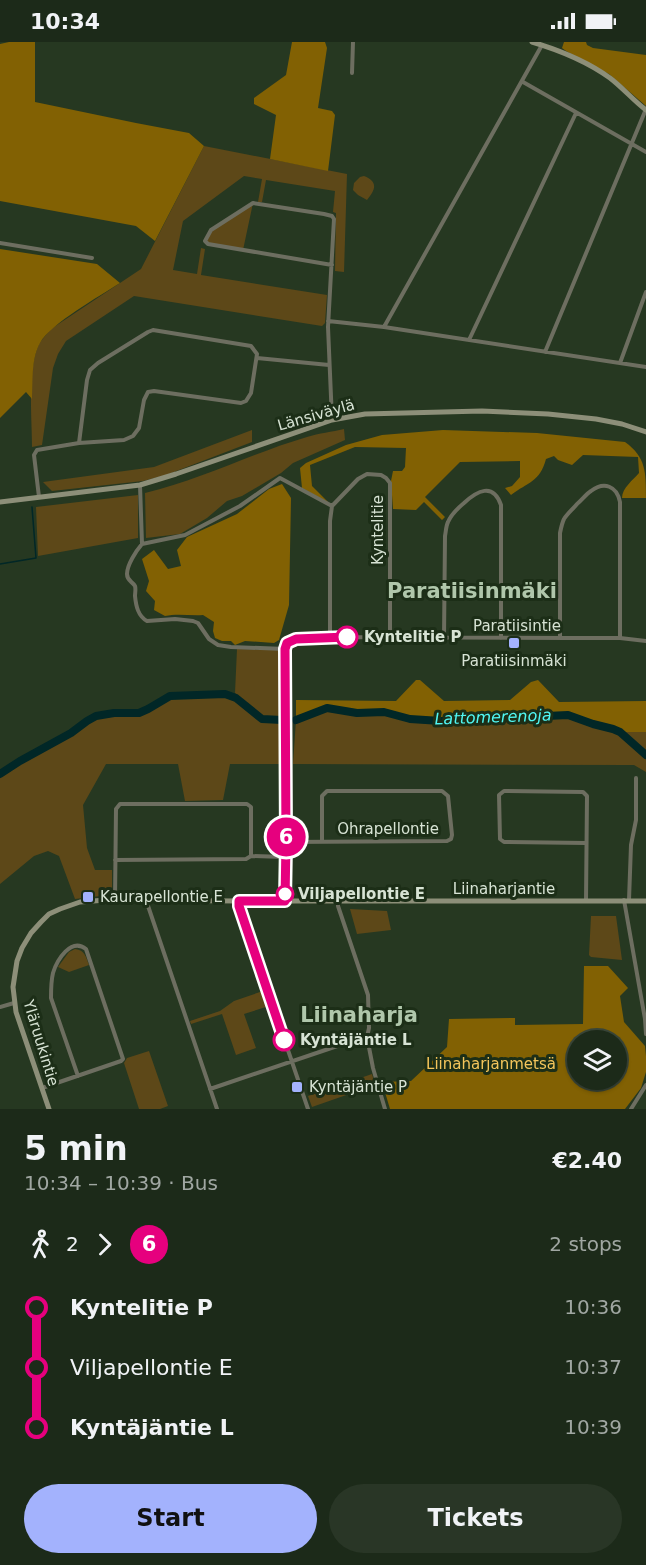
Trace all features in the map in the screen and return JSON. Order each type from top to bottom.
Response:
[{"type":"main road","points":[[532,42],[556,50],[598,70],[646,110]]},
{"type":"main road","name":"Länsiväylä","points":[[0,502],[140,485],[332,420],[379,412],[494,411],[548,414],[596,419],[646,432]]},
{"type":"main road","name":"Yläruukintie","points":[[49,1109],[14,1003],[17,961],[22,948],[41,922],[50,914],[71,904],[89,900],[146,900]]},
{"type":"main road","name":"Liinaharjantie","points":[[146,900],[646,901]]},
{"type":"street","points":[[352,42],[352,73]]},
{"type":"street","points":[[384,327],[542,45]]},
{"type":"street","points":[[523,81],[646,152]]},
{"type":"street","points":[[545,352],[646,110]]},
{"type":"street","points":[[469,340],[576,113]]},
{"type":"street","points":[[332,265],[207,244],[205,241],[211,230],[253,203],[332,216],[334,219],[332,265],[328,321],[332,420]]},
{"type":"street","points":[[0,243],[92,258]]},
{"type":"street","points":[[620,363],[646,292]]},
{"type":"street","points":[[328,321],[384,327],[646,368]]},
{"type":"street","points":[[39,497],[35,453],[37,450],[79,443],[124,440],[133,436],[139,428],[144,400],[148,392],[242,403],[250,398],[257,354],[251,346],[153,330],[148,332],[90,369],[79,443]]},
{"type":"street","points":[[257,358],[329,365]]},
{"type":"street","name":"Kyntelitie","points":[[332,506],[358,479],[367,474],[381,475],[390,483],[390,638]]},
{"type":"street","points":[[142,544],[186,536],[240,506],[280,478],[332,506],[330,637]]},
{"type":"street","points":[[140,485],[142,544],[127,575],[135,587],[136,603],[144,619],[147,621],[175,619],[193,621],[198,623],[210,639],[218,645],[285,649],[285,901]]},
{"type":"street","points":[[560,638],[560,532],[563,520],[593,489],[602,486],[610,486],[615,490],[620,502],[620,638]]},
{"type":"street","points":[[444,638],[445,536],[448,520],[473,494],[481,491],[491,491],[498,496],[501,505],[501,638]]},
{"type":"street","name":"Paratiisintie","points":[[285,649],[287,643],[296,639],[330,637],[646,640]]},
{"type":"street","points":[[636,778],[636,820],[631,845],[627,900],[646,1034]]},
{"type":"street","name":"Ohrapellontie","points":[[286,842],[322,842],[447,841],[452,836],[448,796],[442,791],[327,791],[322,796],[322,842]]},
{"type":"street","points":[[586,843],[504,842],[500,839],[500,795],[504,791],[583,792],[587,796],[586,901]]},
{"type":"street","points":[[115,900],[116,808],[120,804],[247,804],[251,807],[251,856]]},
{"type":"street","points":[[115,860],[246,860],[251,856],[285,857]]},
{"type":"street","points":[[146,900],[217,1109]]},
{"type":"street","points":[[239,901],[308,1109]]},
{"type":"street","points":[[338,901],[368,995],[367,1037],[385,1109]]},
{"type":"street","points":[[42,1088],[78,1076],[123,1059],[86,949],[75,945],[68,949],[59,960],[53,974],[51,998],[78,1076]]},
{"type":"street","points":[[0,1007],[14,1003]]},
{"type":"street","points":[[210,1089],[367,1037]]},
{"type":"street","points":[[631,1109],[646,1088]]},
{"type":"shaded area","points":[[204,146],[347,174],[344,272],[335,271],[336,213],[333,212],[335,191],[266,180],[262,202],[258,202],[262,179],[244,176],[183,221],[173,270],[197,274],[201,248],[205,249],[201,275],[327,295],[325,323],[322,326],[134,296],[66,341],[53,368],[42,445],[32,447],[32,380],[35,355],[39,344],[51,329],[141,269]]},
{"type":"shaded area","points":[[364,176],[374,184],[367,200],[353,190],[354,183]]},
{"type":"shaded area","points":[[253,203],[243,250],[208,244],[205,241],[208,233]]},
{"type":"shaded area","points":[[344,429],[345,440],[293,463],[281,473],[242,496],[227,501],[207,518],[180,534],[146,538],[145,493],[186,481],[287,443]]},
{"type":"shaded area","points":[[252,430],[252,442],[166,475],[143,481],[52,491],[43,482],[154,467]]},
{"type":"shaded area","points":[[138,495],[138,538],[38,556],[36,507]]},
{"type":"shaded area","points":[[237,649],[279,650],[283,653],[283,717],[263,716],[235,693]]},
{"type":"shaded area","points":[[219,696],[233,699],[262,720],[282,722],[281,764],[230,764],[223,800],[185,801],[178,764],[106,764],[83,805],[87,848],[95,870],[112,870],[112,891],[109,895],[75,899],[59,856],[48,851],[34,856],[0,884],[0,777],[101,717],[136,716],[164,701],[177,697]]},
{"type":"shaded area","points":[[324,708],[357,713],[384,712],[410,719],[441,721],[568,715],[620,732],[646,732],[646,772],[634,765],[293,764],[296,720]]},
{"type":"shaded area","points":[[350,909],[387,911],[391,930],[357,934]]},
{"type":"shaded area","points":[[591,916],[616,916],[622,960],[589,955]]},
{"type":"shaded area","points":[[75,949],[83,952],[89,965],[69,972],[58,967],[69,952]]},
{"type":"shaded area","points":[[263,991],[269,1006],[244,1014],[256,1048],[236,1055],[222,1014],[191,1024],[190,1021],[220,1011],[234,1001]]},
{"type":"shaded area","points":[[149,1051],[168,1106],[160,1109],[139,1109],[124,1063],[127,1058]]},
{"type":"shaded area","points":[[372,1074],[375,1085],[312,1107],[308,1096]]},
{"type":"green space","points":[[35,42],[35,102],[189,133],[204,146],[155,241],[136,226],[0,201],[0,44]]},
{"type":"green space","points":[[292,42],[325,42],[327,48],[318,108],[332,111],[335,115],[328,171],[270,159],[276,115],[254,104],[254,98],[286,75]]},
{"type":"green space","points":[[564,42],[586,42],[593,48],[646,55],[646,106],[609,74],[562,48]]},
{"type":"green space","points":[[0,249],[97,264],[120,283],[76,311],[45,336],[35,356],[32,399],[26,392],[0,418]]},
{"type":"green space","points":[[443,430],[537,433],[625,442],[641,459],[646,480],[646,498],[622,498],[626,488],[639,473],[638,457],[583,455],[572,465],[554,456],[546,459],[533,481],[511,495],[505,488],[512,486],[520,477],[520,461],[460,462],[425,497],[445,517],[442,520],[424,502],[416,510],[393,509],[391,481],[393,471],[402,471],[405,467],[406,448],[355,447],[310,465],[312,486],[329,503],[302,488],[300,468],[346,445],[382,435]]},
{"type":"green space","points":[[282,484],[291,498],[289,605],[279,640],[274,643],[245,641],[235,645],[231,641],[215,638],[214,622],[203,615],[165,616],[154,610],[155,601],[146,591],[149,581],[142,559],[154,550],[168,569],[181,566],[177,550],[187,537],[237,514],[269,489]]},
{"type":"green space","points":[[416,680],[420,680],[444,701],[510,700],[531,682],[538,680],[559,702],[646,701],[646,732],[620,732],[568,715],[441,721],[410,719],[384,712],[357,713],[327,708],[296,720],[296,700],[396,701]]},
{"type":"green space","name":"Liinaharjanmetsä","points":[[584,966],[608,966],[628,988],[620,996],[624,1022],[645,1046],[646,1072],[641,1088],[625,1109],[390,1109],[382,1082],[411,1081],[447,1047],[449,1019],[515,1018],[515,1025],[583,1024]]},
{"type":"waterway","points":[[0,564],[36,558],[32,507]]},
{"type":"waterway","name":"Lattomerenoja","points":[[0,774],[96,716],[139,713],[170,696],[225,694],[236,698],[262,719],[282,720]]},
{"type":"waterway","name":"Lattomerenoja","points":[[296,720],[327,708],[357,713],[384,712],[410,719],[441,721],[568,715],[620,732],[646,755]]},
{"type":"bus line","name":"6","points":[[284,1040],[239,901],[285,901],[285,649],[287,643],[296,639],[347,637]]},
{"type":"place","name":"Kyntelitie P","points":[[347,637]]},
{"type":"place","name":"Paratiisinmäki","points":[[514,643]]},
{"type":"place","name":"Viljapellontie E","points":[[285,894]]},
{"type":"place","name":"Kaurapellontie E","points":[[88,897]]},
{"type":"place","name":"Kyntäjäntie L","points":[[284,1040]]},
{"type":"place","name":"Kyntäjäntie P","points":[[297,1087]]},
{"type":"district","name":"Paratiisinmäki","points":[[472,591]]},
{"type":"district","name":"Liinaharja","points":[[359,1015]]}]
